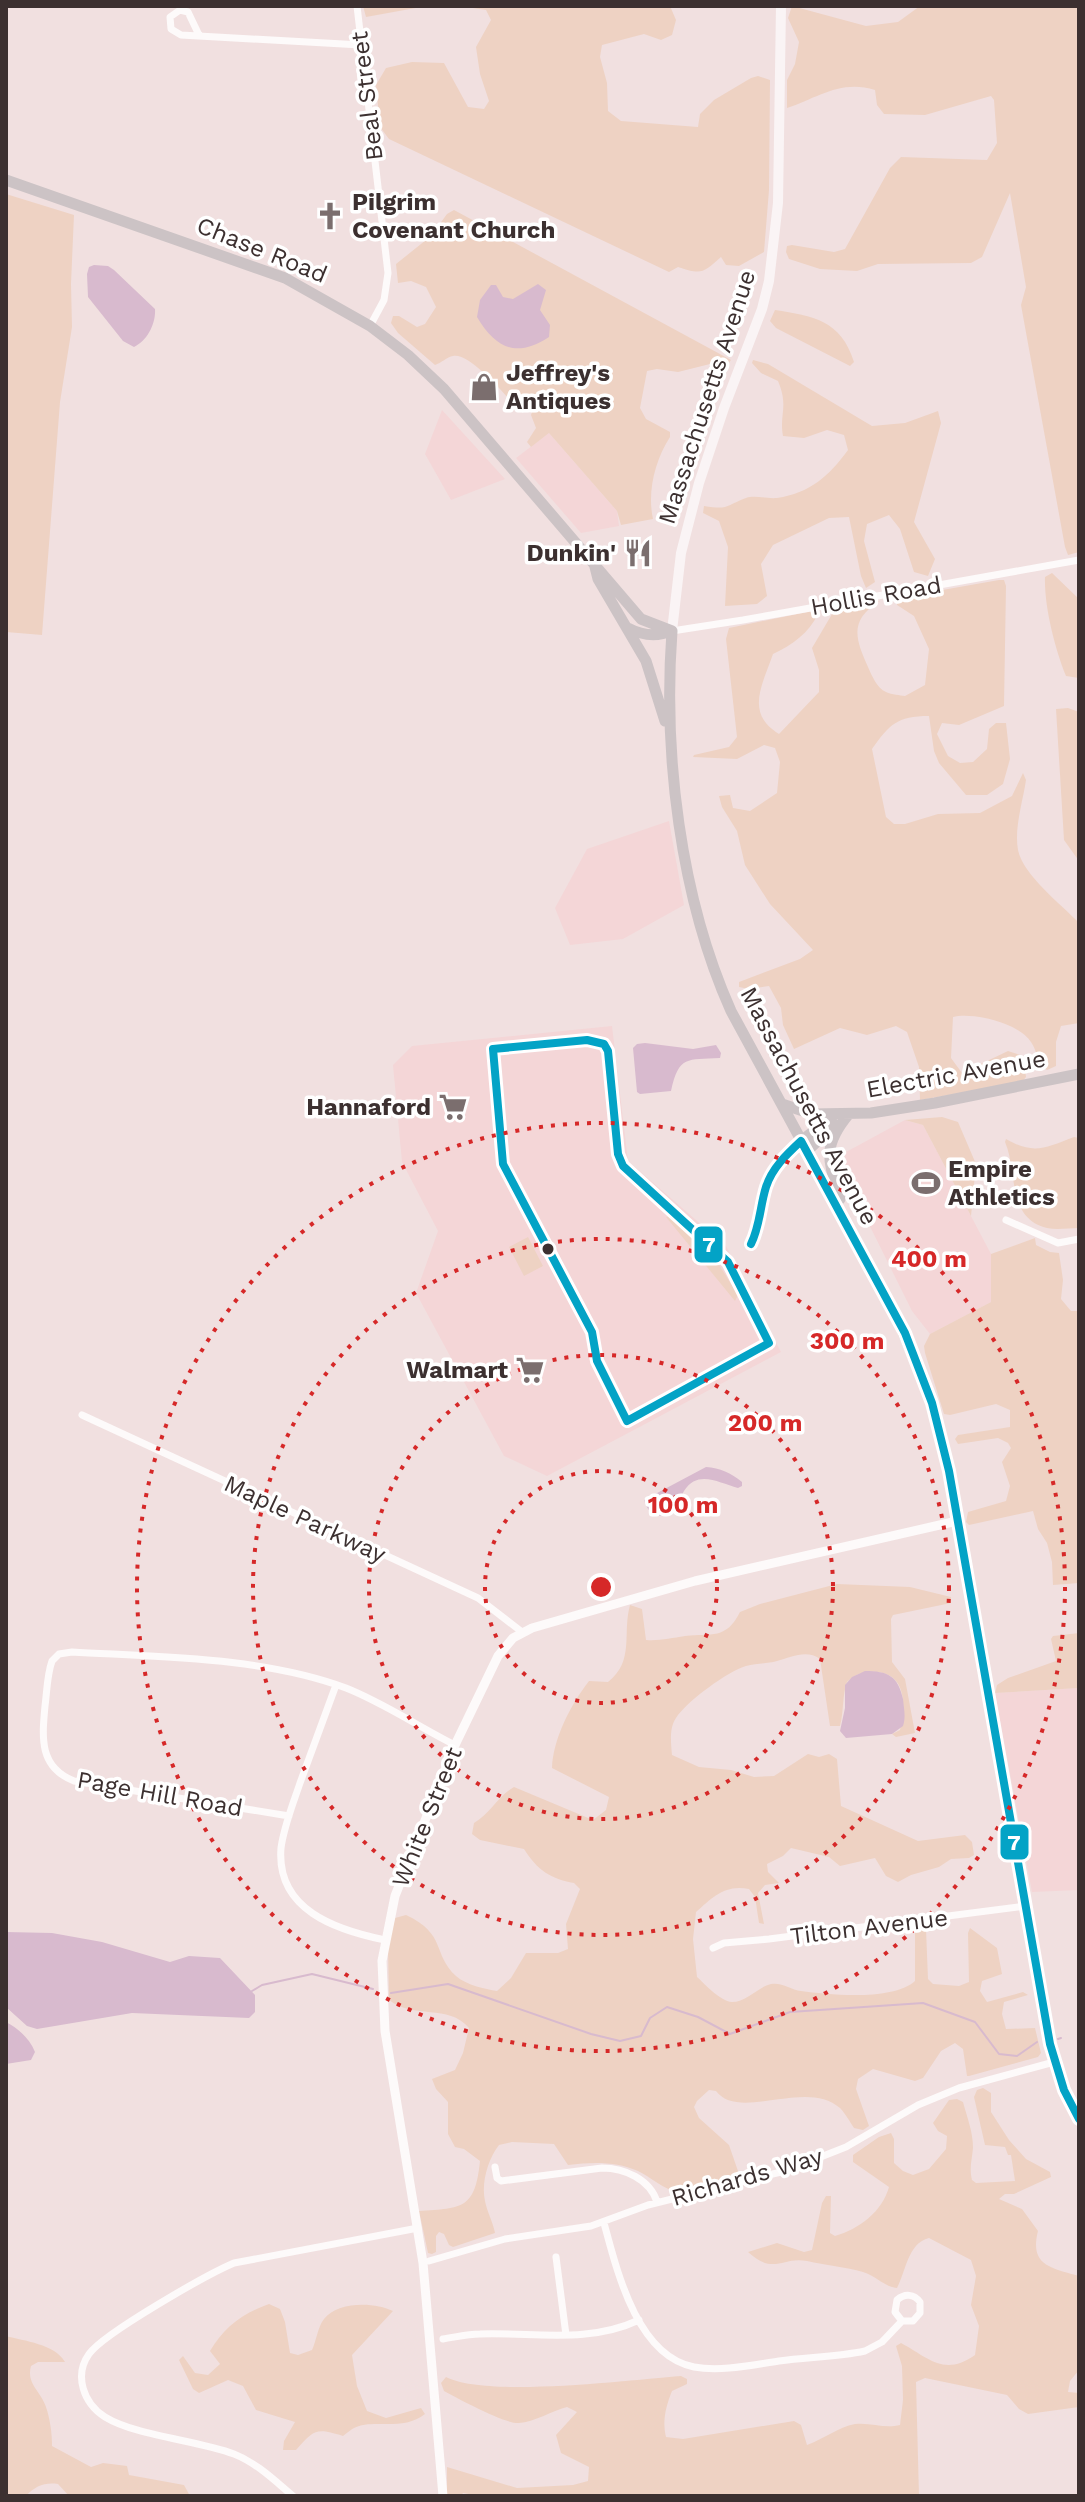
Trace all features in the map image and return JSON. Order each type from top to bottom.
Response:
[{"type":"main road","name":"Massachusetts Avenue","points":[[781,6],[778,203],[769,281],[762,309],[717,426],[679,563],[669,683],[672,747],[685,863],[703,936],[731,1011],[901,1324],[932,1403],[949,1471],[1051,2049],[1079,2119]]},
{"type":"main road","name":"Chase Road","points":[[6,180],[274,274],[314,292],[370,326],[408,355],[444,389],[641,619],[672,631]]},
{"type":"main road","name":"Chase Road","points":[[593,563],[598,579],[650,672],[672,747]]},
{"type":"main road","points":[[628,628],[652,635],[672,631]]},
{"type":"main road","name":"Electric Avenue","points":[[804,1146],[848,1115],[935,1103],[1079,1074]]},
{"type":"main road","points":[[781,1104],[801,1112],[848,1115]]},
{"type":"main road","points":[[847,1222],[831,1171],[829,1151],[833,1133],[848,1115]]},
{"type":"main road","points":[[804,1146],[833,1116]]},
{"type":"street","name":"Beal Street","points":[[357,6],[388,273],[384,300],[370,326]]},
{"type":"street","points":[[199,35],[188,12],[180,10],[173,14],[169,21],[173,32],[181,35],[361,45]]},
{"type":"street","name":"Hollis Road","points":[[672,631],[1079,560]]},
{"type":"street","points":[[1006,1220],[1058,1243],[1079,1239]]},
{"type":"street","name":"Maple Parkway","points":[[82,1415],[478,1598],[522,1632]]},
{"type":"street","points":[[522,1632],[695,1581],[957,1521]]},
{"type":"street","name":"White Street","points":[[443,2496],[427,2300],[385,2031],[382,1982],[385,1940],[395,1896],[455,1745],[498,1656],[522,1632]]},
{"type":"street","name":"Page Hill Road","points":[[289,1816],[74,1781],[62,1776],[46,1757],[42,1739],[49,1669],[55,1657],[64,1652],[209,1659],[336,1685]]},
{"type":"street","points":[[385,1940],[330,1924],[304,1908],[293,1895],[283,1872],[281,1859],[289,1816],[336,1685],[455,1745]]},
{"type":"street","name":"Tilton Avenue","points":[[713,1948],[724,1943],[1026,1906]]},
{"type":"street","name":"Richards Way","points":[[429,2261],[505,2239],[604,2223],[657,2202],[770,2175],[814,2161],[939,2096],[986,2079],[1054,2062]]},
{"type":"street","points":[[495,2167],[497,2178],[501,2181],[614,2169],[648,2185],[657,2202]]},
{"type":"street","points":[[604,2223],[628,2295],[650,2339],[672,2359],[692,2367],[718,2368],[865,2351],[882,2342],[902,2321]]},
{"type":"street","points":[[293,2496],[256,2466],[237,2456],[127,2426],[106,2417],[85,2394],[82,2383],[84,2362],[103,2340],[225,2267],[248,2259],[418,2228]]},
{"type":"street","points":[[556,2257],[566,2335]]},
{"type":"street","points":[[443,2339],[483,2334],[566,2335],[615,2331],[639,2320]]},
{"type":"shaded area","points":[[363,6],[670,6],[676,20],[672,35],[661,40],[644,34],[602,45],[600,57],[607,83],[608,111],[621,121],[698,127],[700,114],[714,100],[751,78],[758,76],[770,80],[769,190],[764,252],[739,266],[726,265],[721,257],[702,271],[678,267],[669,272],[389,139],[380,127],[376,85],[386,68],[412,62],[444,63],[468,107],[484,109],[489,101],[480,74],[476,47],[491,20],[486,10],[466,7],[421,7],[366,17]]},
{"type":"shaded area","points":[[792,6],[866,26],[898,22],[920,6],[1079,6],[1079,552],[1068,555],[1065,547],[1021,305],[1026,287],[1010,193],[982,257],[971,263],[878,264],[857,271],[820,269],[789,259],[786,252],[787,246],[792,245],[834,252],[845,249],[890,168],[901,157],[987,160],[997,143],[994,100],[991,96],[925,115],[884,114],[877,105],[875,90],[851,87],[830,91],[787,108],[787,80],[795,64],[799,42],[788,18]]},
{"type":"shaded area","points":[[6,194],[74,215],[72,327],[60,402],[42,635],[6,632]]},
{"type":"shaded area","points":[[454,210],[731,360],[726,366],[710,364],[678,372],[647,371],[640,408],[646,419],[670,432],[654,476],[651,498],[653,519],[621,525],[617,511],[549,433],[531,447],[527,442],[536,428],[531,415],[535,403],[530,397],[523,396],[515,405],[477,367],[460,357],[451,357],[435,365],[398,333],[391,323],[393,316],[399,316],[417,327],[425,324],[436,307],[426,287],[411,281],[398,283],[396,264],[431,236],[447,214]]},
{"type":"shaded area","points":[[108,266],[114,270],[155,309],[150,331],[134,347],[123,341],[88,297],[87,274],[89,267]]},
{"type":"shaded area","points":[[538,284],[546,290],[540,310],[550,325],[549,337],[517,348],[508,347],[492,337],[477,317],[480,300],[491,285],[496,285],[503,297],[513,299]]},
{"type":"shaded area","points":[[775,310],[824,322],[842,337],[854,362],[850,366],[776,328],[770,321]]},
{"type":"shaded area","points":[[753,360],[768,364],[872,426],[905,423],[938,411],[941,423],[914,522],[935,559],[928,576],[914,572],[900,529],[889,515],[867,524],[864,541],[875,582],[866,588],[849,517],[829,518],[773,545],[761,564],[767,596],[757,604],[725,606],[728,547],[719,521],[703,513],[704,506],[723,507],[750,497],[789,496],[826,475],[848,450],[844,435],[827,430],[804,438],[783,436],[783,397],[778,381],[761,373],[752,363]]},
{"type":"shaded area","points":[[442,410],[505,479],[451,500],[425,454]]},
{"type":"shaded area","points":[[549,433],[617,511],[619,526],[581,533],[516,458]]},
{"type":"shaded area","points":[[1052,573],[1079,599],[1079,678],[1066,676],[1054,640],[1045,588],[1045,577]]},
{"type":"shaded area","points":[[1004,580],[1006,586],[1004,706],[959,725],[942,723],[937,734],[948,756],[960,763],[973,762],[987,749],[989,729],[996,723],[1006,723],[1010,759],[1003,784],[987,795],[966,795],[939,763],[929,716],[901,720],[872,749],[886,817],[894,824],[905,824],[938,814],[980,813],[1012,796],[1023,773],[1026,780],[1017,833],[1021,860],[1044,889],[1079,923],[1079,1023],[1061,1026],[1056,1042],[1056,1066],[1047,1070],[1031,1042],[1017,1029],[983,1018],[953,1017],[951,1058],[962,1073],[1008,1051],[1023,1056],[1026,1077],[1022,1082],[920,1100],[919,1067],[907,1032],[896,1026],[867,1035],[840,1028],[794,1049],[783,1025],[781,1008],[769,986],[739,987],[739,982],[800,959],[813,950],[770,904],[745,865],[737,831],[719,796],[730,795],[733,808],[750,811],[777,793],[780,762],[775,748],[764,745],[737,759],[693,757],[729,747],[737,737],[726,639],[729,628],[817,610],[818,614],[805,633],[773,654],[761,688],[759,708],[762,717],[779,734],[819,692],[819,670],[812,648],[835,609],[880,601],[863,615],[859,623],[860,647],[880,688],[905,696],[925,685],[929,649],[914,616],[897,605],[897,598]]},
{"type":"shaded area","points":[[1068,708],[1079,712],[1079,861],[1064,840],[1056,709]]},
{"type":"shaded area","points":[[669,821],[684,905],[623,939],[570,945],[555,908],[587,849]]},
{"type":"shaded area","points":[[612,1026],[628,1161],[726,1246],[781,1352],[547,1476],[504,1456],[416,1293],[438,1231],[402,1162],[393,1065],[412,1046]]},
{"type":"shaded area","points":[[645,1043],[693,1049],[716,1045],[721,1053],[720,1058],[692,1060],[681,1065],[671,1091],[640,1094],[637,1092],[633,1048]]},
{"type":"shaded area","points":[[942,1117],[958,1122],[976,1164],[971,1216],[923,1125],[905,1120]]},
{"type":"shaded area","points":[[905,1120],[923,1125],[991,1254],[991,1302],[930,1334],[912,1311],[842,1170],[846,1152]]},
{"type":"shaded area","points":[[1079,1138],[1079,1228],[1047,1228],[1034,1223],[1019,1204],[1005,1142],[1006,1139],[1024,1147],[1040,1148]]},
{"type":"shaded area","points":[[670,1216],[709,1249],[738,1295],[735,1301],[666,1217]]},
{"type":"shaded area","points":[[528,1237],[543,1266],[524,1276],[509,1247]]},
{"type":"shaded area","points":[[1035,1238],[1036,1245],[1059,1253],[1063,1280],[1061,1299],[1071,1311],[1079,1311],[1079,1583],[1053,1585],[1047,1543],[1038,1529],[1033,1511],[969,1525],[966,1522],[968,1512],[1006,1501],[1010,1486],[1002,1462],[1011,1448],[998,1438],[958,1444],[955,1439],[958,1435],[1010,1427],[1010,1410],[996,1404],[944,1414],[924,1346],[930,1334],[991,1302],[991,1254]]},
{"type":"shaded area","points":[[706,1467],[729,1474],[742,1482],[742,1486],[738,1488],[702,1479],[690,1484],[671,1515],[657,1516],[648,1509],[644,1500]]},
{"type":"shaded area","points":[[837,1584],[910,1587],[951,1597],[951,1603],[893,1615],[891,1619],[892,1662],[905,1679],[915,1733],[896,1737],[892,1734],[900,1730],[902,1694],[894,1679],[877,1672],[861,1673],[847,1682],[840,1726],[830,1726],[820,1659],[804,1654],[746,1666],[708,1688],[681,1711],[674,1722],[672,1755],[699,1767],[731,1770],[754,1777],[774,1776],[808,1754],[819,1757],[829,1754],[837,1759],[841,1806],[918,1841],[965,1835],[972,1842],[974,1855],[951,1859],[939,1867],[898,1882],[886,1876],[875,1858],[840,1866],[829,1857],[791,1848],[767,1864],[768,1872],[779,1883],[765,1885],[758,1893],[764,1924],[759,1923],[755,1897],[749,1889],[726,1890],[696,1912],[693,1939],[697,1977],[718,1996],[732,2002],[775,1984],[828,1994],[892,1992],[915,1981],[915,1932],[919,1926],[926,1929],[928,1979],[933,1984],[959,1986],[969,1982],[970,1928],[997,1948],[1002,1974],[982,1981],[980,1991],[987,2002],[1023,1992],[1028,1995],[1004,2002],[1002,2014],[1006,2029],[1035,2028],[1041,2053],[1038,2057],[967,2076],[963,2049],[955,2043],[941,2051],[923,2078],[915,2081],[873,2069],[858,2079],[856,2089],[869,2126],[863,2130],[854,2128],[840,2108],[826,2100],[810,2097],[740,2103],[709,2090],[694,2107],[699,2118],[729,2145],[739,2174],[678,2192],[621,2165],[568,2165],[554,2144],[512,2142],[499,2145],[489,2164],[484,2187],[495,2233],[453,2247],[439,2232],[436,2252],[428,2253],[419,2211],[446,2209],[464,2203],[475,2189],[478,2177],[480,2161],[464,2149],[455,2147],[448,2134],[448,2102],[436,2089],[432,2079],[455,2070],[469,2028],[451,2016],[409,2009],[389,2000],[388,1948],[395,1918],[406,1915],[428,1929],[449,1968],[460,1979],[497,1991],[511,1978],[526,1953],[558,1953],[568,1949],[566,1924],[580,1889],[574,1883],[545,1872],[524,1849],[480,1840],[472,1834],[474,1823],[514,1787],[593,1820],[606,1810],[609,1797],[552,1768],[553,1757],[564,1722],[589,1681],[608,1682],[622,1665],[630,1605],[642,1609],[646,1640],[661,1640],[724,1631],[740,1612]]},
{"type":"shaded area","points":[[1079,1633],[1079,1688],[995,1693],[997,1685],[1008,1678],[1056,1661],[1053,1636]]},
{"type":"shaded area","points":[[865,1671],[880,1672],[895,1680],[903,1699],[903,1726],[892,1734],[846,1738],[840,1731],[845,1708],[845,1685],[852,1677]]},
{"type":"shaded area","points":[[1079,1688],[1079,1890],[1032,1892],[995,1693]]},
{"type":"shaded area","points":[[6,1932],[52,1933],[102,1942],[170,1962],[189,1956],[220,1958],[255,1995],[255,2012],[249,2018],[132,2013],[37,2029],[27,2026],[6,2007]]},
{"type":"shaded area","points":[[6,2022],[30,2043],[35,2052],[31,2060],[6,2064]]},
{"type":"shaded area","points":[[983,2088],[991,2093],[991,2112],[1009,2140],[1026,2159],[1050,2172],[1051,2177],[999,2199],[1022,2209],[1038,2231],[1037,2252],[1045,2264],[1079,2276],[1079,2370],[1070,2381],[1068,2392],[1079,2393],[1079,2407],[1028,2414],[1007,2395],[925,2378],[916,2382],[919,2496],[479,2496],[463,2493],[461,2496],[447,2496],[447,2467],[517,2488],[573,2485],[588,2481],[589,2467],[561,2453],[556,2435],[577,2412],[567,2407],[531,2421],[519,2423],[504,2420],[444,2391],[441,2383],[446,2377],[465,2383],[524,2387],[681,2376],[687,2379],[687,2384],[672,2391],[664,2425],[666,2437],[683,2439],[794,2421],[801,2425],[807,2445],[855,2424],[900,2425],[902,2366],[896,2346],[901,2343],[945,2365],[954,2365],[975,2355],[979,2326],[971,2305],[976,2276],[971,2260],[929,2238],[916,2246],[908,2258],[897,2288],[856,2270],[798,2260],[765,2263],[748,2252],[777,2243],[804,2252],[812,2250],[826,2196],[831,2196],[830,2233],[835,2236],[861,2224],[875,2212],[889,2187],[853,2162],[853,2155],[879,2137],[891,2133],[894,2163],[913,2175],[929,2169],[946,2149],[947,2136],[938,2131],[933,2123],[949,2100],[963,2102],[968,2119],[973,2142],[972,2180],[976,2183],[1015,2181],[1011,2155],[1005,2147],[985,2145],[974,2097],[977,2090]]},
{"type":"shaded area","points":[[269,2304],[280,2309],[290,2353],[298,2355],[312,2350],[322,2322],[338,2309],[367,2305],[393,2311],[352,2355],[357,2386],[367,2411],[386,2418],[421,2408],[425,2414],[398,2424],[361,2425],[343,2436],[316,2432],[296,2450],[283,2450],[284,2441],[295,2422],[256,2410],[243,2386],[228,2380],[199,2393],[193,2389],[179,2360],[183,2356],[195,2373],[208,2375],[220,2364],[210,2351],[221,2335],[243,2316]]},
{"type":"shaded area","points":[[6,2336],[47,2347],[65,2362],[38,2362],[31,2366],[30,2372],[32,2383],[44,2401],[52,2446],[91,2467],[103,2463],[127,2466],[129,2475],[184,2485],[190,2496],[69,2496],[58,2484],[53,2484],[40,2486],[26,2496],[6,2496]]},
{"type":"waterway","points":[[252,1991],[262,1985],[312,1974],[373,1989]]},
{"type":"waterway","points":[[391,1993],[448,1984],[591,2034],[620,2041],[641,2036],[650,2018],[667,2007],[698,2017],[730,2034],[790,2012],[923,2003],[975,2022],[999,2054],[1017,2056],[1037,2042]]},
{"type":"transit line","name":"7","points":[[587,1040],[604,1044],[608,1051],[618,1154],[623,1166],[728,1262],[769,1343],[627,1421],[597,1361],[592,1332],[503,1164],[493,1049],[587,1040]]},
{"type":"transit line","name":"7","points":[[751,1244],[769,1180],[780,1162],[801,1141],[905,1333],[932,1403],[949,1471],[1050,2044],[1064,2090],[1079,2119]]},
{"type":"place","name":"Pilgrim Covenant Church","points":[[330,216]]},
{"type":"place","name":"Jeffrey's Antiques","points":[[484,387]]},
{"type":"place","name":"Dunkin'","points":[[638,553]]},
{"type":"place","name":"Hannaford","points":[[453,1107]]},
{"type":"place","name":"Empire Athletics","points":[[926,1183]]},
{"type":"place","name":"Walmart","points":[[530,1370]]}]
